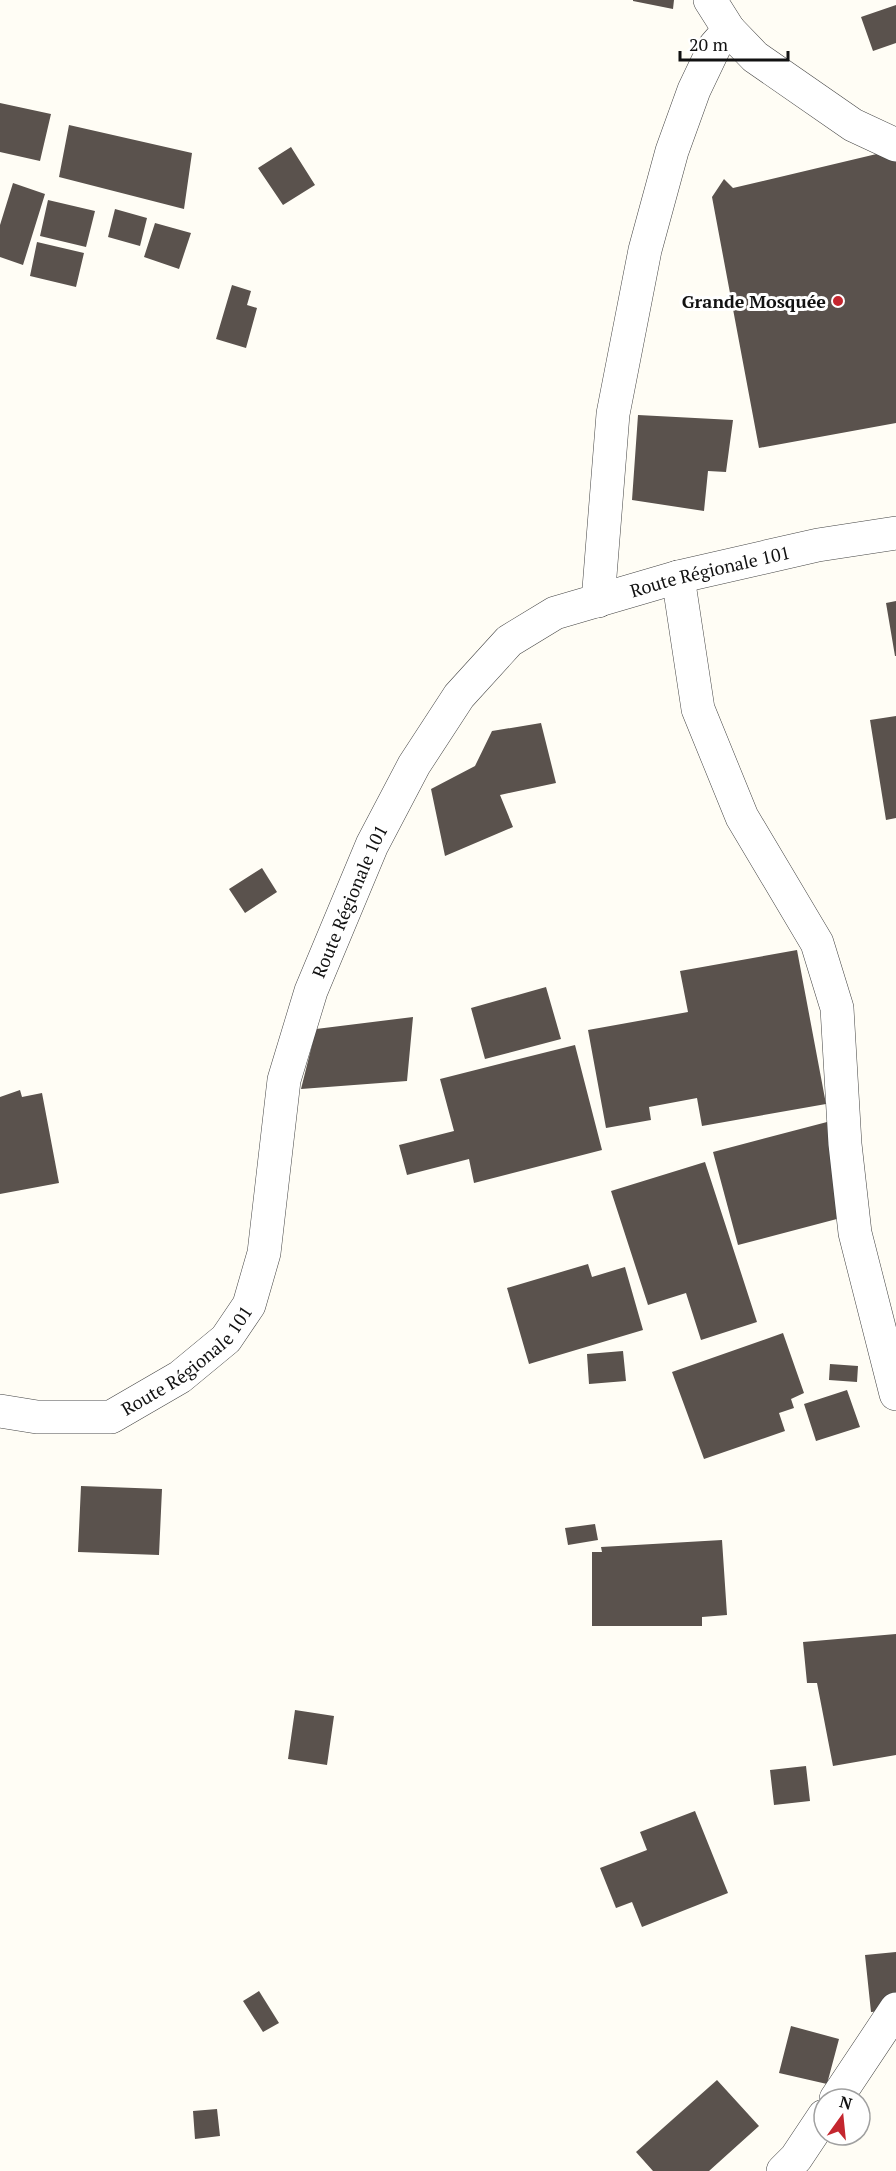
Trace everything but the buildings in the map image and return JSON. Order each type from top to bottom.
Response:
[{"type":"street","points":[[710,0],[729,30],[755,57],[852,125],[896,145]]},
{"type":"street","points":[[598,601],[613,414],[645,250],[672,151],[694,90],[715,46],[729,30]]},
{"type":"street","name":"Route Régionale 101","points":[[0,1411],[38,1417],[111,1418],[180,1377],[226,1339],[249,1305],[264,1253],[284,1080],[311,991],[372,845],[414,765],[459,696],[509,641],[555,613],[678,577],[818,545],[896,533]]},
{"type":"street","points":[[678,577],[698,709],[742,817],[817,944],[837,1008],[845,1144],[855,1233],[896,1394]]},
{"type":"street","points":[[844,2087],[896,2009]]},
{"type":"street","points":[[783,2171],[796,2158],[812,2134]]},
{"type":"place","name":"Grande Mosquée","points":[[838,301]]}]
